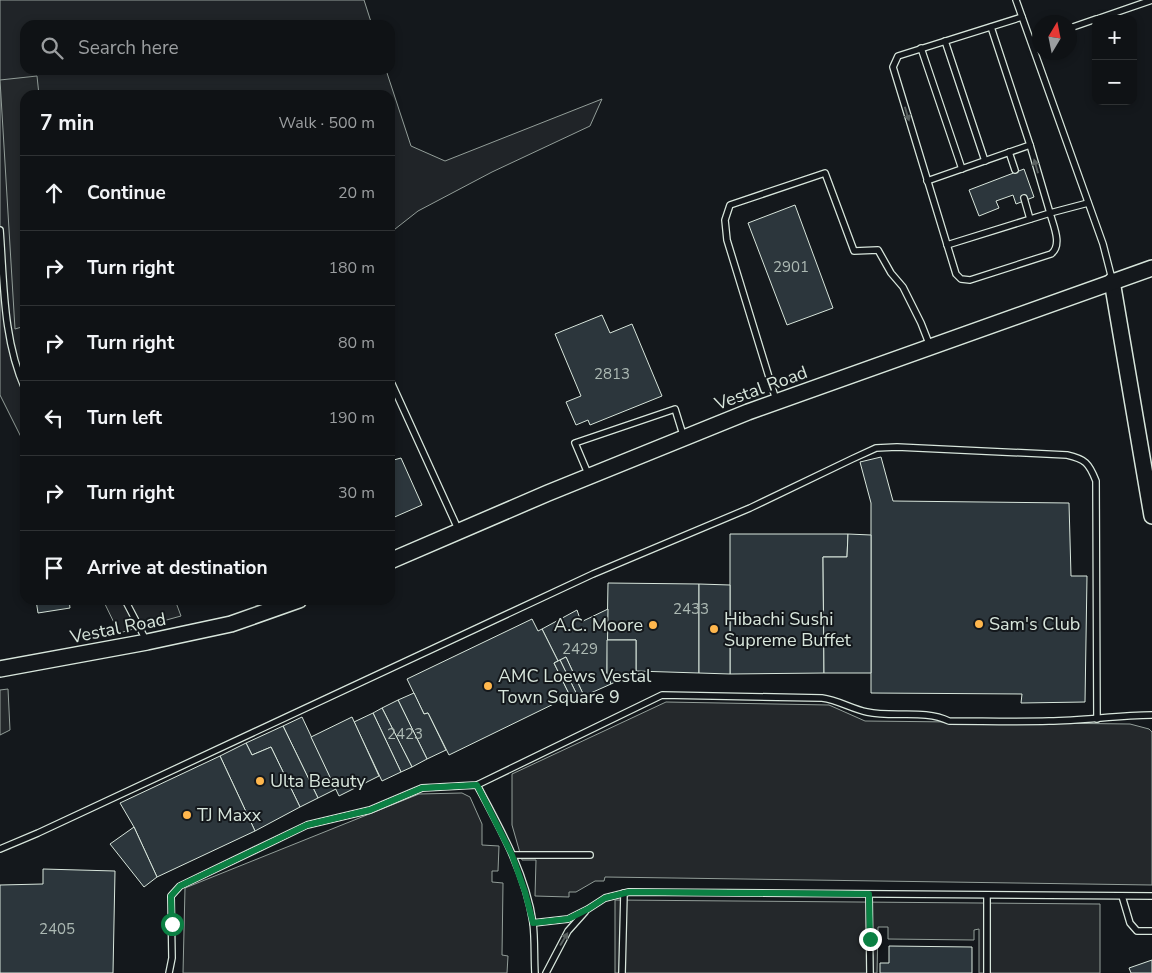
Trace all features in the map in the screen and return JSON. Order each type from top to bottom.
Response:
[{"type":"street","name":"Vestal Road","points":[[395,559],[588,476],[777,402],[1152,268]]},
{"type":"street","points":[[1112,281],[1147,453],[1152,516]]},
{"type":"street","name":"Vestal Road","points":[[0,668],[147,642],[231,624],[278,605]]},
{"type":"lane","points":[[1016,0],[1103,244],[1112,281]]},
{"type":"lane","points":[[1108,15],[1152,0]]},
{"type":"lane","points":[[991,26],[1030,145],[1058,244],[1056,250],[1051,254],[970,280],[961,279],[956,274],[892,67],[898,56],[921,48],[991,26],[1022,17]]},
{"type":"lane","points":[[1077,26],[1092,20]]},
{"type":"lane","points":[[945,41],[986,161]]},
{"type":"lane","points":[[921,48],[962,169]]},
{"type":"lane","points":[[927,181],[1030,145]]},
{"type":"lane","points":[[1009,152],[1015,170]]},
{"type":"lane","points":[[777,402],[727,240],[725,220],[730,205],[825,173],[854,251],[878,250],[891,273],[903,287],[930,346]]},
{"type":"lane","points":[[1024,198],[1030,219]]},
{"type":"lane","points":[[947,245],[1088,203]]},
{"type":"lane","points":[[0,230],[7,324],[16,369],[20,378]]},
{"type":"lane","points":[[395,391],[459,531]]},
{"type":"lane","points":[[588,476],[576,443],[675,409],[684,438]]},
{"type":"lane","points":[[0,849],[593,574],[750,508],[876,448],[896,447],[1067,455],[1080,458],[1090,466],[1096,481],[1097,719]]},
{"type":"lane","points":[[128,605],[147,642]]},
{"type":"lane","points":[[169,973],[172,958],[171,896],[180,886],[307,825],[370,810],[422,788],[477,785],[662,695],[822,698],[867,712],[938,716],[949,720],[1049,721],[1097,719],[1122,715],[1152,715]]},
{"type":"lane","points":[[477,785],[512,855],[525,892],[533,923],[535,973]]},
{"type":"lane","points":[[512,855],[590,855]]},
{"type":"lane","points":[[533,923],[568,919],[605,898],[637,892],[1152,896]]},
{"type":"lane","points":[[622,973],[624,893]]},
{"type":"lane","points":[[869,894],[870,973]]},
{"type":"lane","points":[[987,895],[987,973]]},
{"type":"lane","points":[[1122,896],[1130,923],[1137,931],[1152,931]]},
{"type":"lane","points":[[546,973],[568,931],[588,909]]},
{"type":"shaded area","points":[[0,0],[364,0],[370,20],[20,20],[20,75],[388,75],[393,90],[20,90],[20,435],[0,395]]},
{"type":"shaded area","points":[[37,76],[38,90],[20,90],[20,328],[15,329],[0,80]]},
{"type":"shaded area","points":[[395,97],[411,146],[445,161],[602,99],[590,126],[492,172],[418,211],[395,229]]},
{"type":"shaded area","points":[[105,605],[177,605],[181,616],[119,633]]},
{"type":"shaded area","points":[[8,689],[10,730],[0,735],[0,690]]},
{"type":"shaded area","points":[[666,702],[829,705],[865,721],[1130,724],[1149,729],[1152,732],[1152,885],[605,877],[604,881],[595,881],[576,892],[569,892],[569,897],[535,896],[536,860],[522,860],[512,825],[512,774]]},
{"type":"shaded area","points":[[462,793],[470,797],[482,824],[482,845],[499,846],[498,871],[492,871],[492,882],[503,883],[502,955],[508,956],[507,973],[183,973],[185,888],[419,794]]},
{"type":"shaded area","points":[[615,900],[1100,904],[1100,973],[979,973],[979,929],[974,930],[974,940],[888,939],[888,927],[878,927],[877,973],[615,973]]},
{"type":"building","points":[[1024,169],[1034,197],[1016,204],[1013,195],[996,201],[999,208],[979,216],[969,190]]},
{"type":"building","points":[[795,205],[833,308],[787,325],[748,223]]},
{"type":"building","points":[[602,315],[610,333],[632,324],[662,396],[590,425],[588,420],[576,425],[566,402],[581,396],[555,334]]},
{"type":"building","name":"Sam's Club","points":[[881,457],[893,501],[1069,503],[1071,576],[1087,576],[1085,702],[1021,703],[1022,694],[871,693],[871,503],[860,462]]},
{"type":"building","points":[[401,458],[422,505],[395,517],[395,460]]},
{"type":"building","points":[[730,534],[848,534],[847,557],[823,557],[824,673],[730,674]]},
{"type":"building","points":[[848,534],[871,535],[871,673],[824,673],[823,557],[847,557]]},
{"type":"building","name":"A.C. Moore","points":[[608,583],[699,584],[699,673],[636,671],[636,640],[607,640]]},
{"type":"building","name":"Hibachi Sushi Supreme Buffet","points":[[699,584],[730,585],[730,674],[699,673]]},
{"type":"building","points":[[37,605],[70,605],[70,608],[38,613]]},
{"type":"building","points":[[608,609],[607,673],[611,684],[584,696],[566,657],[558,661],[542,629],[577,610],[581,622]]},
{"type":"building","name":"AMC Loews Vestal Town Square 9","points":[[532,619],[538,631],[542,629],[558,661],[554,663],[570,696],[449,755],[428,713],[424,714],[407,679]]},
{"type":"building","points":[[607,640],[636,640],[636,671],[611,684],[607,673]]},
{"type":"building","points":[[566,657],[584,696],[579,699],[560,660]]},
{"type":"building","points":[[560,660],[579,699],[573,702],[554,663]]},
{"type":"building","points":[[414,693],[424,714],[428,713],[446,750],[427,759],[398,700]]},
{"type":"building","points":[[398,700],[427,759],[412,767],[382,708]]},
{"type":"building","points":[[382,708],[412,767],[401,772],[373,713]]},
{"type":"building","points":[[373,713],[401,772],[382,781],[354,722]]},
{"type":"building","points":[[302,717],[336,789],[318,798],[283,726]]},
{"type":"building","points":[[352,717],[379,776],[339,796],[311,737]]},
{"type":"building","points":[[283,726],[318,798],[300,807],[271,747],[252,755],[246,743]]},
{"type":"building","name":"Ulta Beauty","points":[[246,743],[252,755],[271,747],[300,807],[255,831],[220,756]]},
{"type":"building","name":"TJ Maxx","points":[[220,756],[255,831],[157,877],[134,827],[120,803]]},
{"type":"building","points":[[134,827],[157,877],[144,887],[110,844]]},
{"type":"building","points":[[43,869],[115,871],[113,973],[0,973],[0,885],[43,884]]},
{"type":"building","points":[[889,946],[972,947],[972,973],[880,973],[880,963],[889,963]]},
{"type":"building","points":[[1152,960],[1152,973],[1131,973],[1129,968]]},
{"type":"place","name":"Sam's Club","points":[[979,624]]},
{"type":"place","name":"A.C. Moore","points":[[653,625]]},
{"type":"place","name":"Hibachi Sushi Supreme Buffet","points":[[714,629]]},
{"type":"place","name":"AMC Loews Vestal Town Square 9","points":[[488,686]]},
{"type":"place","name":"Ulta Beauty","points":[[260,781]]},
{"type":"place","name":"TJ Maxx","points":[[187,815]]},
{"type":"route","points":[[172,924],[171,896],[180,886],[307,825],[370,810],[422,788],[477,785],[512,855],[525,892],[533,923],[568,919],[605,898],[629,892],[869,894],[870,939]]}]
